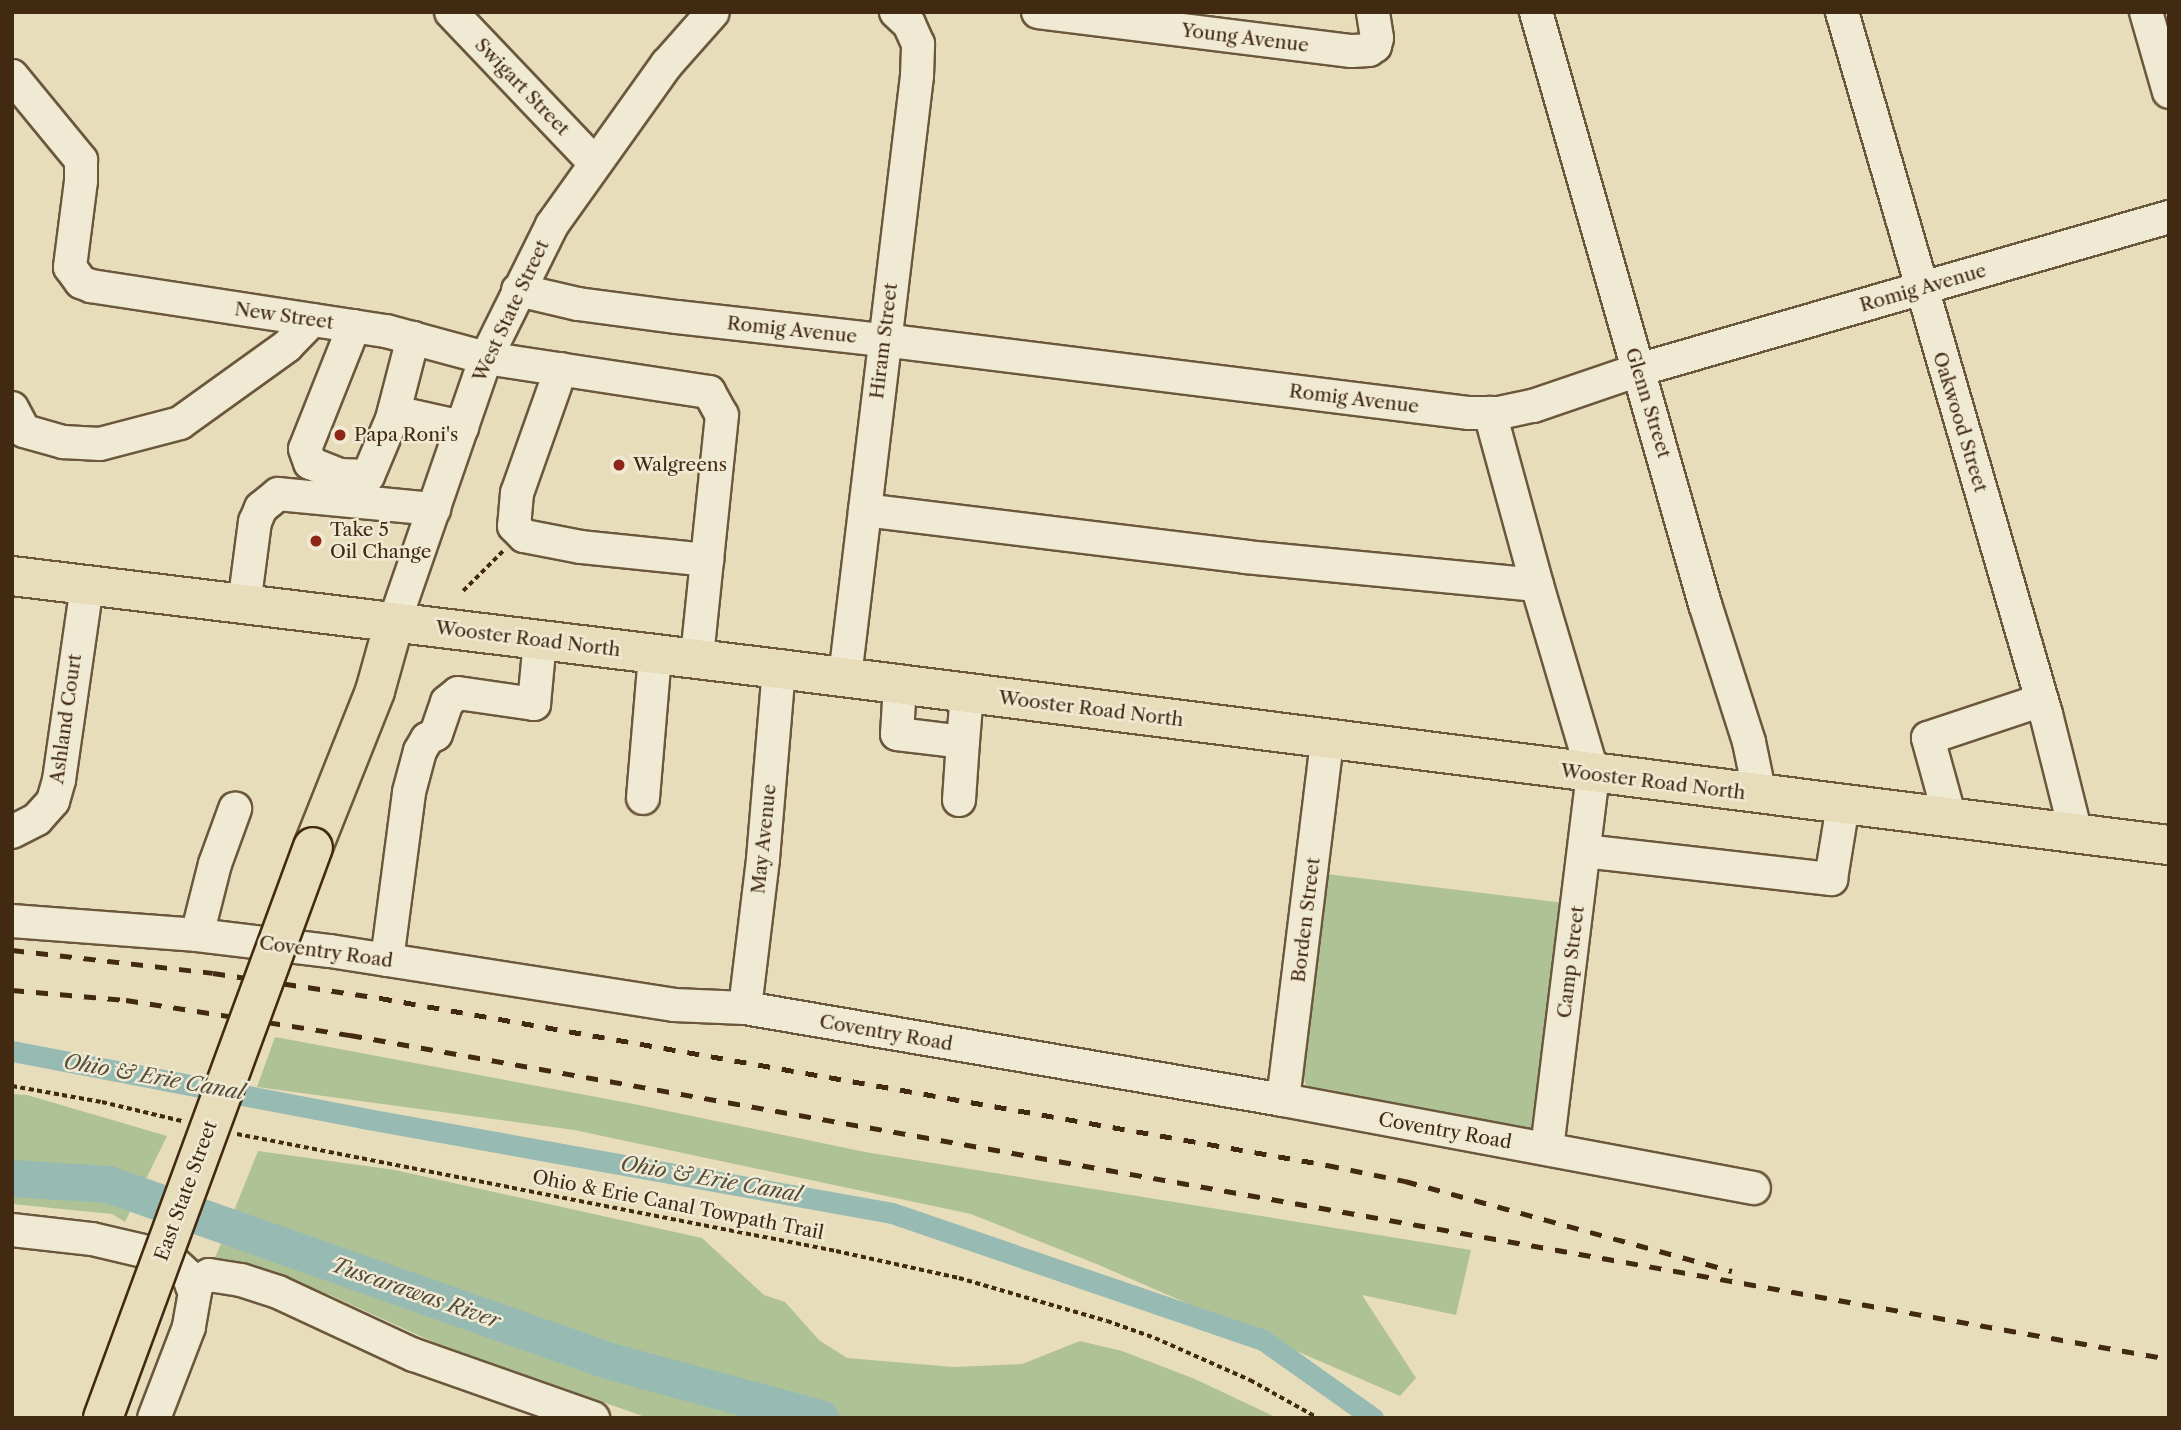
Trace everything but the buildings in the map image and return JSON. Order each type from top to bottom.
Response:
[{"type":"main road","name":"Wooster Road North","points":[[12,576],[779,668],[1593,774],[2169,845]]},
{"type":"main road","name":"West State Street","points":[[313,847],[375,691],[394,623]]},
{"type":"main road","name":"East State Street","points":[[103,1418],[313,847]]},
{"type":"street","name":"Swigart Street","points":[[451,12],[594,162]]},
{"type":"street","name":"West State Street","points":[[394,623],[486,358],[518,290],[552,225],[594,162],[667,64],[713,12]]},
{"type":"street","name":"Hiram Street","points":[[845,677],[918,44],[909,24],[896,12]]},
{"type":"street","name":"Young Avenue","points":[[1038,12],[1352,51],[1369,50],[1375,46],[1377,38],[1373,12]]},
{"type":"street","name":"Glenn Street","points":[[1536,12],[1705,604],[1749,742],[1759,795]]},
{"type":"street","name":"Oakwood Street","points":[[1842,12],[1920,289],[2042,700],[2076,833]]},
{"type":"street","points":[[2146,12],[2169,92]]},
{"type":"street","name":"New Street","points":[[12,76],[80,160],[81,181],[69,267],[81,282],[91,286],[354,326],[413,338],[486,358],[709,393],[722,415],[707,560]]},
{"type":"street","name":"Romig Avenue","points":[[518,290],[578,304],[664,316],[883,340],[1456,412],[1490,413],[1533,407],[1638,370],[2169,217]]},
{"type":"street","points":[[12,408],[24,431],[63,442],[100,444],[180,423],[287,346],[312,320]]},
{"type":"street","points":[[354,326],[305,449],[310,463],[339,475],[368,476],[394,412],[413,338]]},
{"type":"street","points":[[561,369],[517,494],[514,526],[521,533],[581,547],[707,560],[697,659]]},
{"type":"street","points":[[394,412],[462,427]]},
{"type":"street","points":[[1490,413],[1593,774]]},
{"type":"street","points":[[244,605],[255,522],[261,508],[278,494],[434,509]]},
{"type":"street","points":[[865,510],[1245,557],[1537,585]]},
{"type":"street","name":"Ashland Court","points":[[12,832],[37,819],[53,802],[59,780],[87,585]]},
{"type":"street","points":[[387,960],[409,792],[420,751],[427,739],[436,734],[447,702],[458,693],[534,704],[540,640]]},
{"type":"street","points":[[643,798],[655,654]]},
{"type":"street","name":"May Avenue","points":[[745,1008],[763,859],[779,668]]},
{"type":"street","points":[[900,684],[897,734],[963,742]]},
{"type":"street","points":[[959,800],[967,693]]},
{"type":"street","points":[[1950,818],[1928,738],[2042,700]]},
{"type":"street","name":"Borden Street","points":[[1283,1100],[1327,740]]},
{"type":"street","name":"Camp Street","points":[[1547,1149],[1593,774]]},
{"type":"street","points":[[1584,850],[1831,879],[1843,805]]},
{"type":"street","points":[[197,935],[215,864],[235,809]]},
{"type":"street","name":"Coventry Road","points":[[12,921],[197,935],[387,960],[674,1005],[745,1008],[1283,1100],[1488,1141],[1547,1149],[1755,1188]]},
{"type":"street","points":[[12,1230],[92,1239],[152,1252],[173,1262],[188,1276],[195,1292],[189,1327],[154,1418]]},
{"type":"street","points":[[192,1286],[209,1275],[242,1280],[278,1292],[414,1355],[593,1418]]},
{"type":"path","points":[[463,591],[521,533]]},
{"type":"path","points":[[12,1086],[102,1102],[189,1122]]},
{"type":"path","name":"Ohio & Erie Canal Towpath Trail","points":[[227,1132],[874,1258],[971,1282],[1155,1338],[1250,1380],[1318,1418]]},
{"type":"green space","points":[[1318,873],[1573,904],[1543,1127],[1527,1132],[1318,1095],[1306,1085],[1301,1072]]},
{"type":"green space","points":[[275,1037],[634,1104],[865,1152],[1471,1250],[1456,1315],[1362,1295],[1416,1378],[1400,1396],[1099,1265],[971,1214],[574,1130],[257,1087]]},
{"type":"green space","points":[[12,1094],[27,1095],[167,1136],[125,1222],[112,1214],[12,1204]]},
{"type":"green space","points":[[258,1151],[395,1170],[702,1238],[764,1295],[785,1302],[819,1340],[847,1358],[953,1367],[1022,1364],[1080,1341],[1122,1351],[1195,1379],[1277,1418],[648,1418],[433,1342],[330,1295],[292,1281],[213,1263]]},
{"type":"waterway","name":"Ohio & Erie Canal","points":[[12,1051],[362,1118],[892,1213],[1263,1340],[1373,1418]]},
{"type":"waterway","name":"Tuscarawas River","points":[[12,1178],[108,1184],[610,1361],[820,1418]]},
{"type":"railway","points":[[12,950],[213,973],[380,998],[1327,1165],[1405,1181],[1732,1271]]},
{"type":"railway","points":[[12,990],[126,1000],[350,1035],[2169,1359]]},
{"type":"place","name":"Papa Roni's","points":[[340,435]]},
{"type":"place","name":"Walgreens","points":[[619,465]]},
{"type":"place","name":"Take 5 Oil Change","points":[[316,541]]}]
